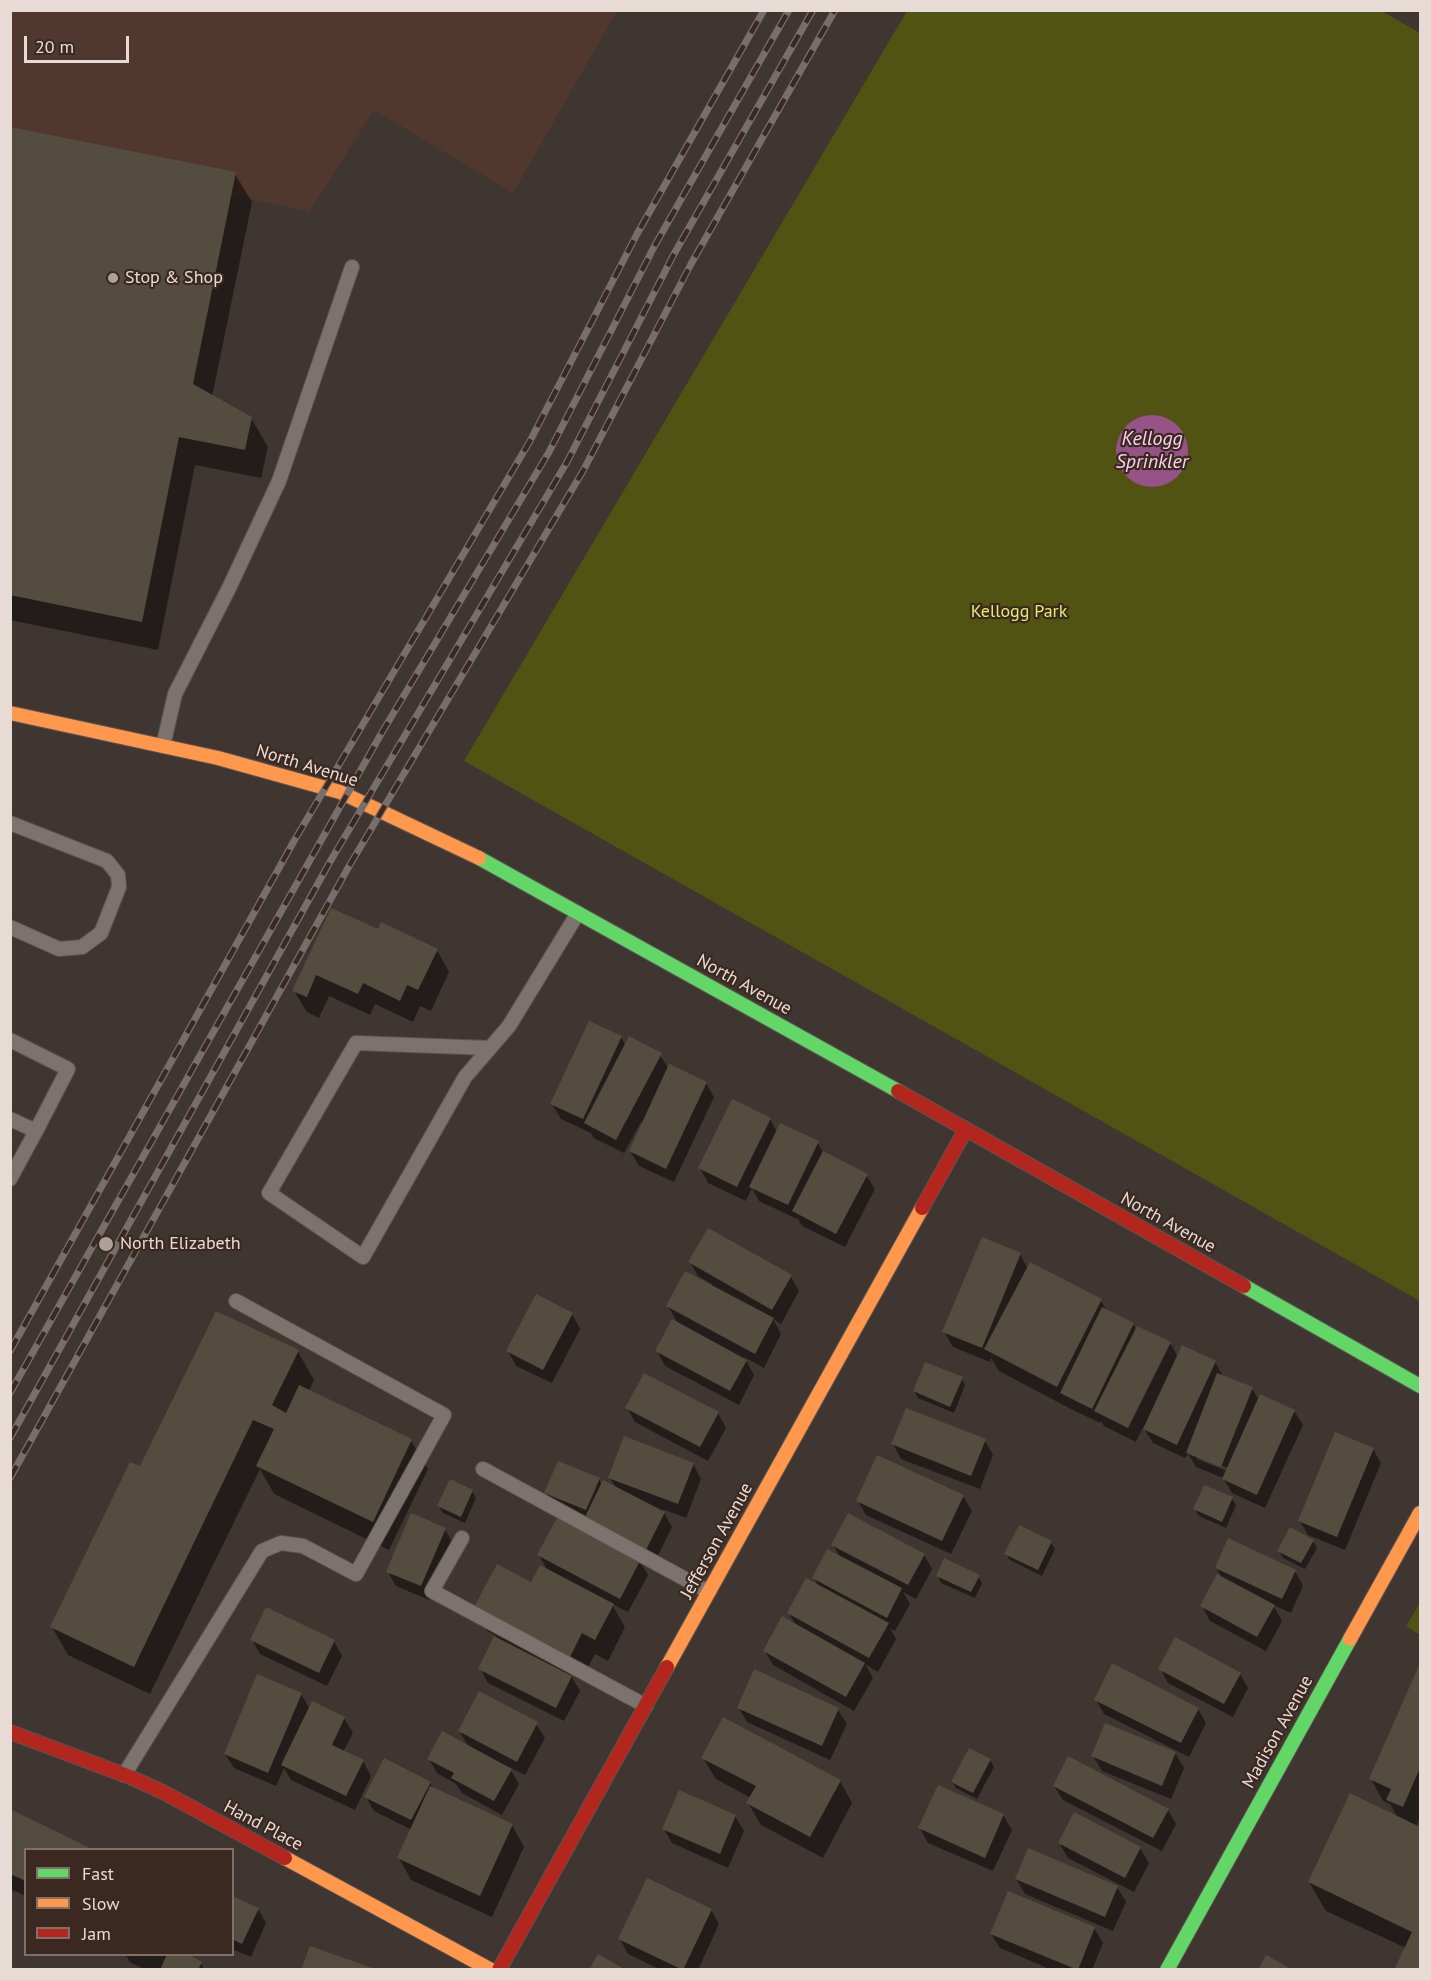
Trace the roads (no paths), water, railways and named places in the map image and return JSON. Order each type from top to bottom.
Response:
[{"type":"street","name":"North Avenue","points":[[10,713],[218,758],[340,792],[459,847],[966,1129],[1420,1386]]},
{"type":"street","name":"Jefferson Avenue","points":[[500,1970],[966,1129]]},
{"type":"street","name":"Madison Avenue","points":[[1167,1970],[1420,1513]]},
{"type":"street","name":"Hand Place","points":[[10,1732],[124,1774],[163,1792],[491,1970]]},
{"type":"lane","points":[[163,746],[175,694],[229,588],[279,481],[352,267]]},
{"type":"lane","points":[[10,823],[107,861],[118,875],[119,887],[101,933],[82,947],[59,949],[10,927]]},
{"type":"lane","points":[[490,1048],[356,1043],[269,1193],[363,1257],[465,1077],[509,1026],[578,913]]},
{"type":"lane","points":[[10,1040],[68,1069],[10,1179]]},
{"type":"lane","points":[[10,1119],[36,1131]]},
{"type":"lane","points":[[124,1774],[262,1551],[281,1543],[303,1546],[356,1574],[444,1415],[236,1301]]},
{"type":"lane","points":[[483,1469],[709,1592]]},
{"type":"lane","points":[[462,1538],[432,1591],[646,1706]]},
{"type":"water","name":"Kellogg Sprinkler","points":[[1159,415],[1178,425],[1186,437],[1188,451],[1186,465],[1178,477],[1166,485],[1145,487],[1126,477],[1118,465],[1116,444],[1126,425],[1138,417]]},
{"type":"railway","points":[[10,1351],[294,841],[530,441],[637,234],[764,10]]},
{"type":"railway","points":[[10,1393],[381,734],[549,452],[655,245],[789,10]]},
{"type":"railway","points":[[10,1438],[331,860],[567,462],[674,254],[813,10]]},
{"type":"railway","points":[[10,1478],[348,868],[583,471],[691,264],[835,10]]},
{"type":"place","name":"Stop & Shop","points":[[113,278]]},
{"type":"place","name":"North Elizabeth","points":[[106,1244]]},
{"type":"park label","name":"Kellogg Park","points":[[1019,612]]}]
